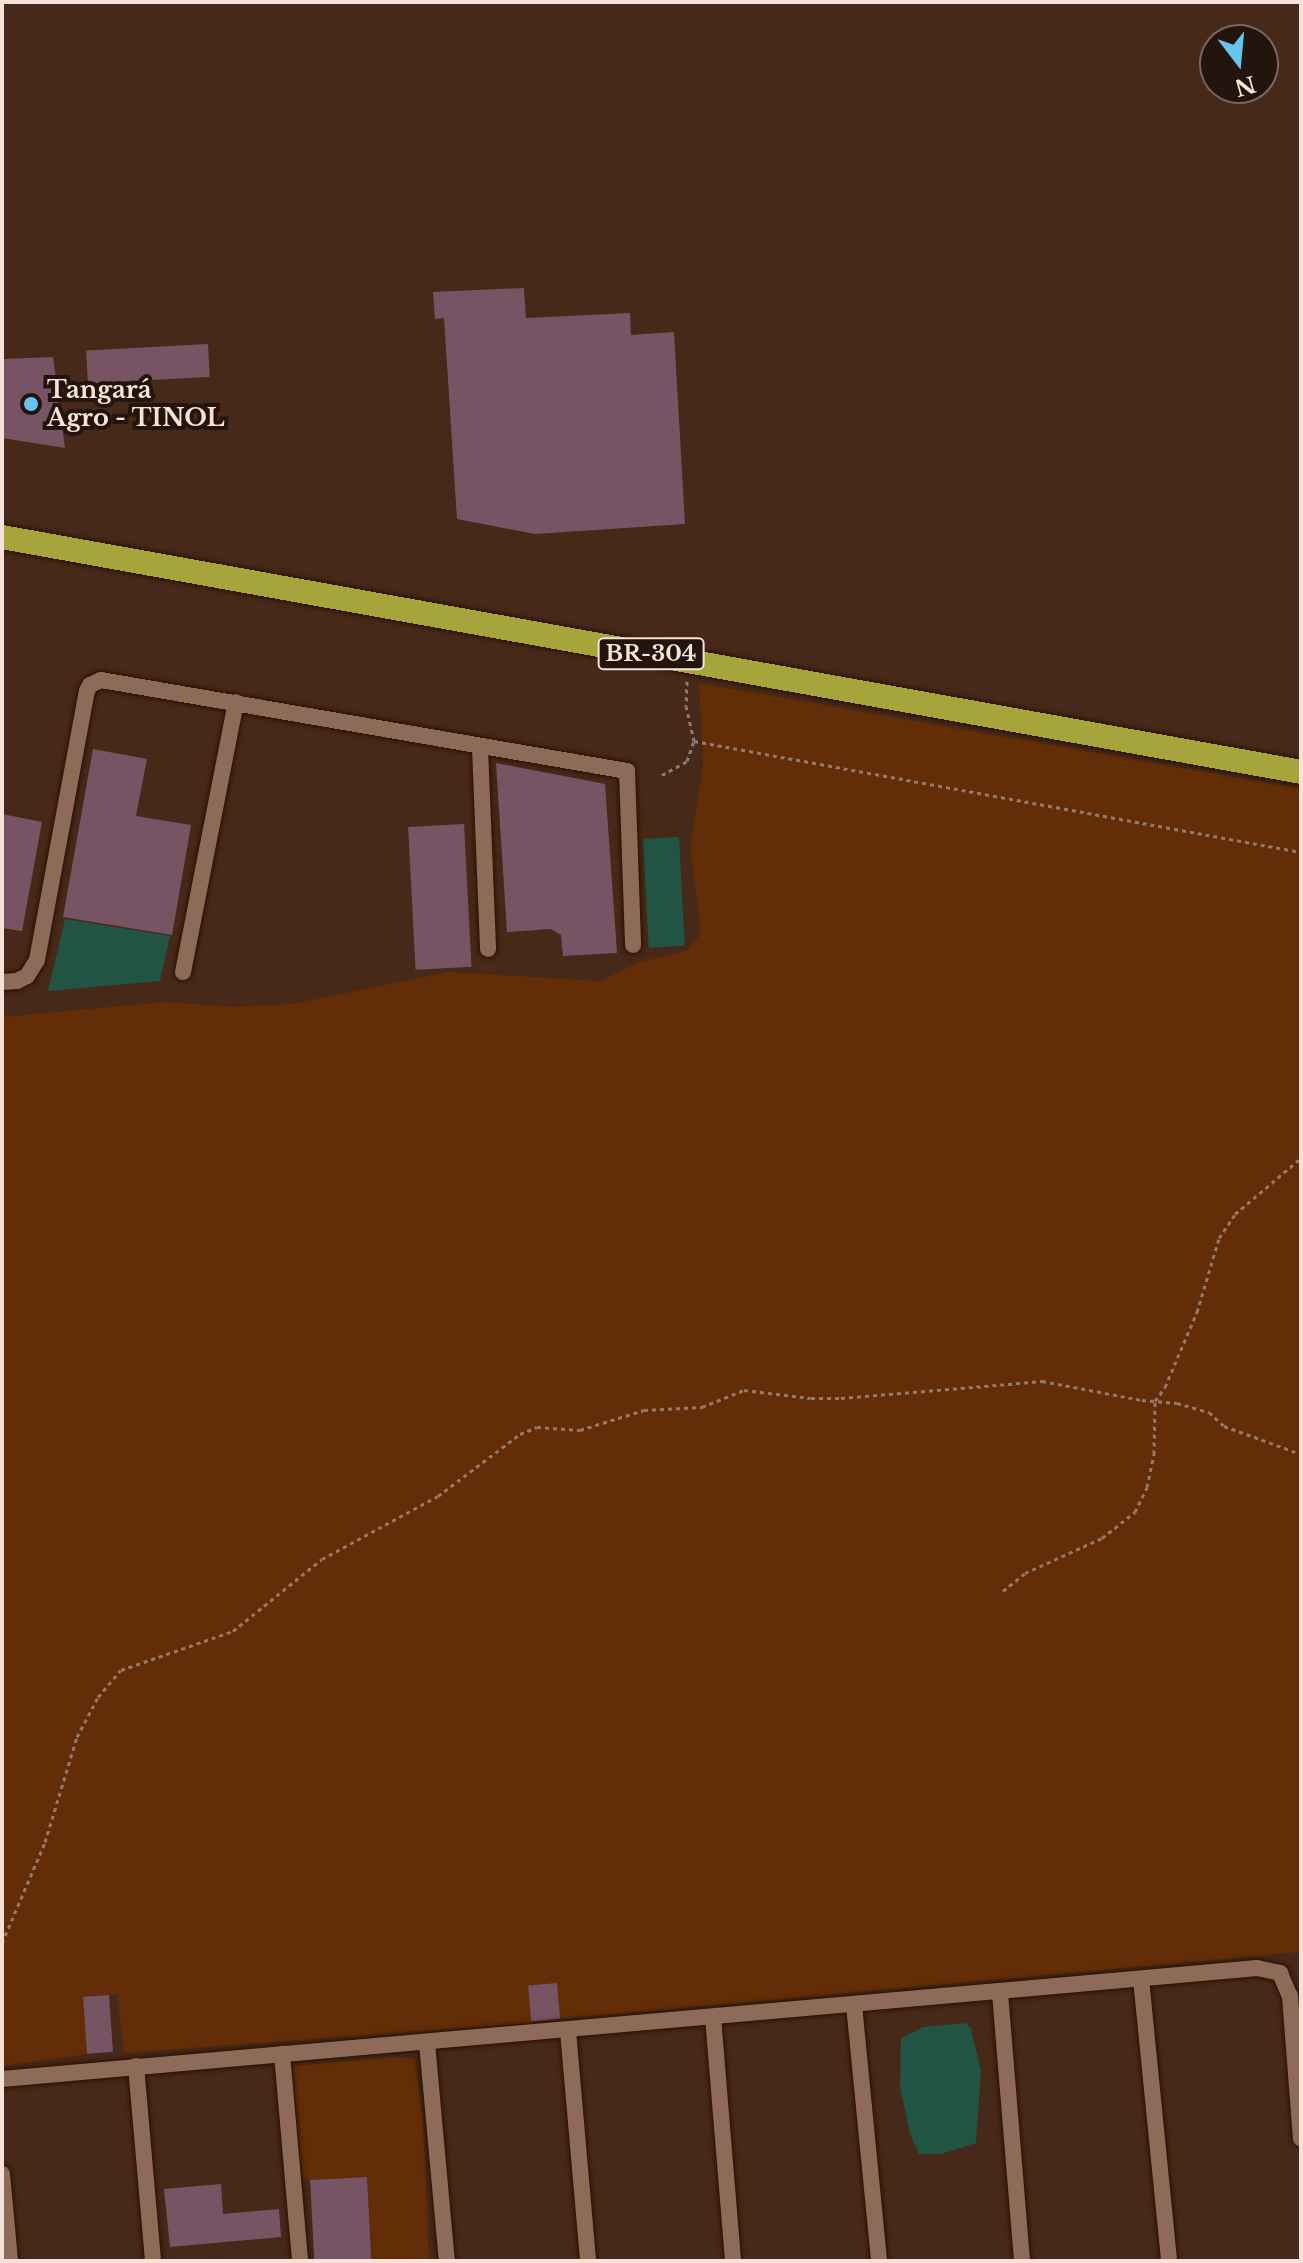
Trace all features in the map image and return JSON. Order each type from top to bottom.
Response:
[{"type":"highway","name":"BR-304","points":[[2,537],[1301,772]]},
{"type":"street","points":[[2,982],[17,981],[27,976],[37,960],[90,685],[101,680],[627,771],[633,945]]},
{"type":"street","points":[[183,972],[236,702]]},
{"type":"street","points":[[480,748],[488,949]]},
{"type":"street","points":[[2,2079],[1257,1968],[1280,1973],[1290,1996],[1301,2139]]},
{"type":"street","points":[[1141,1979],[1169,2261]]},
{"type":"street","points":[[1000,1993],[1022,2261]]},
{"type":"street","points":[[854,2005],[879,2261]]},
{"type":"street","points":[[713,2017],[733,2261]]},
{"type":"street","points":[[568,2031],[588,2261]]},
{"type":"street","points":[[427,2043],[447,2261]]},
{"type":"street","points":[[282,2054],[300,2261]]},
{"type":"street","points":[[136,2066],[153,2261]]},
{"type":"street","points":[[2,2174],[10,2261]]},
{"type":"path","points":[[662,775],[687,761],[694,741],[686,706],[687,673]]},
{"type":"path","points":[[694,741],[1301,852]]},
{"type":"path","points":[[1003,1591],[1025,1573],[1102,1538],[1135,1512],[1147,1487],[1154,1454],[1155,1401],[1165,1387],[1197,1312],[1219,1238],[1235,1214],[1301,1158]]},
{"type":"path","points":[[2,1943],[45,1842],[77,1737],[98,1697],[121,1670],[233,1631],[322,1559],[438,1496],[520,1434],[537,1427],[580,1430],[644,1410],[702,1407],[744,1390],[811,1398],[841,1398],[1042,1381],[1209,1412],[1224,1426],[1301,1454]]},
{"type":"shaded area","points":[[699,683],[1301,789],[1301,1952],[561,2019],[556,1983],[528,1986],[532,2023],[124,2053],[117,1994],[84,1996],[87,2054],[2,2066],[2,1017],[165,1002],[235,1007],[292,1004],[448,972],[599,981],[638,963],[688,950],[701,933],[690,849],[703,764]]},
{"type":"shaded area","points":[[679,837],[685,946],[649,948],[643,839]]},
{"type":"shaded area","points":[[65,919],[170,936],[160,981],[48,991]]},
{"type":"shaded area","points":[[966,2023],[971,2028],[981,2072],[976,2143],[941,2154],[919,2154],[910,2134],[900,2087],[901,2038],[923,2027]]},
{"type":"shaded area","points":[[399,2057],[414,2059],[423,2119],[429,2261],[372,2261],[367,2177],[310,2180],[303,2177],[299,2152],[293,2066]]},
{"type":"building","points":[[524,288],[526,318],[630,313],[631,335],[674,332],[685,524],[535,534],[457,519],[444,318],[435,319],[433,292]]},
{"type":"building","points":[[208,344],[210,377],[88,383],[86,350]]},
{"type":"building","name":"Tangará Agro - TINOL","points":[[53,357],[65,448],[2,438],[3,359]]},
{"type":"building","points":[[93,749],[147,759],[136,816],[191,825],[172,935],[63,917]]},
{"type":"building","points":[[496,763],[605,784],[617,953],[563,956],[561,935],[551,929],[507,932]]},
{"type":"building","points":[[2,814],[42,822],[22,931],[2,928]]},
{"type":"building","points":[[464,824],[471,967],[416,970],[408,827]]},
{"type":"building","points":[[557,1983],[560,2019],[531,2021],[528,1986]]},
{"type":"building","points":[[109,1995],[113,2052],[87,2054],[83,1997]]},
{"type":"building","points":[[367,2177],[371,2261],[314,2261],[310,2180]]},
{"type":"building","points":[[221,2184],[223,2214],[279,2209],[281,2237],[170,2247],[164,2189]]},
{"type":"place","name":"Tangará Agro - TINOL","points":[[31,404]]}]
